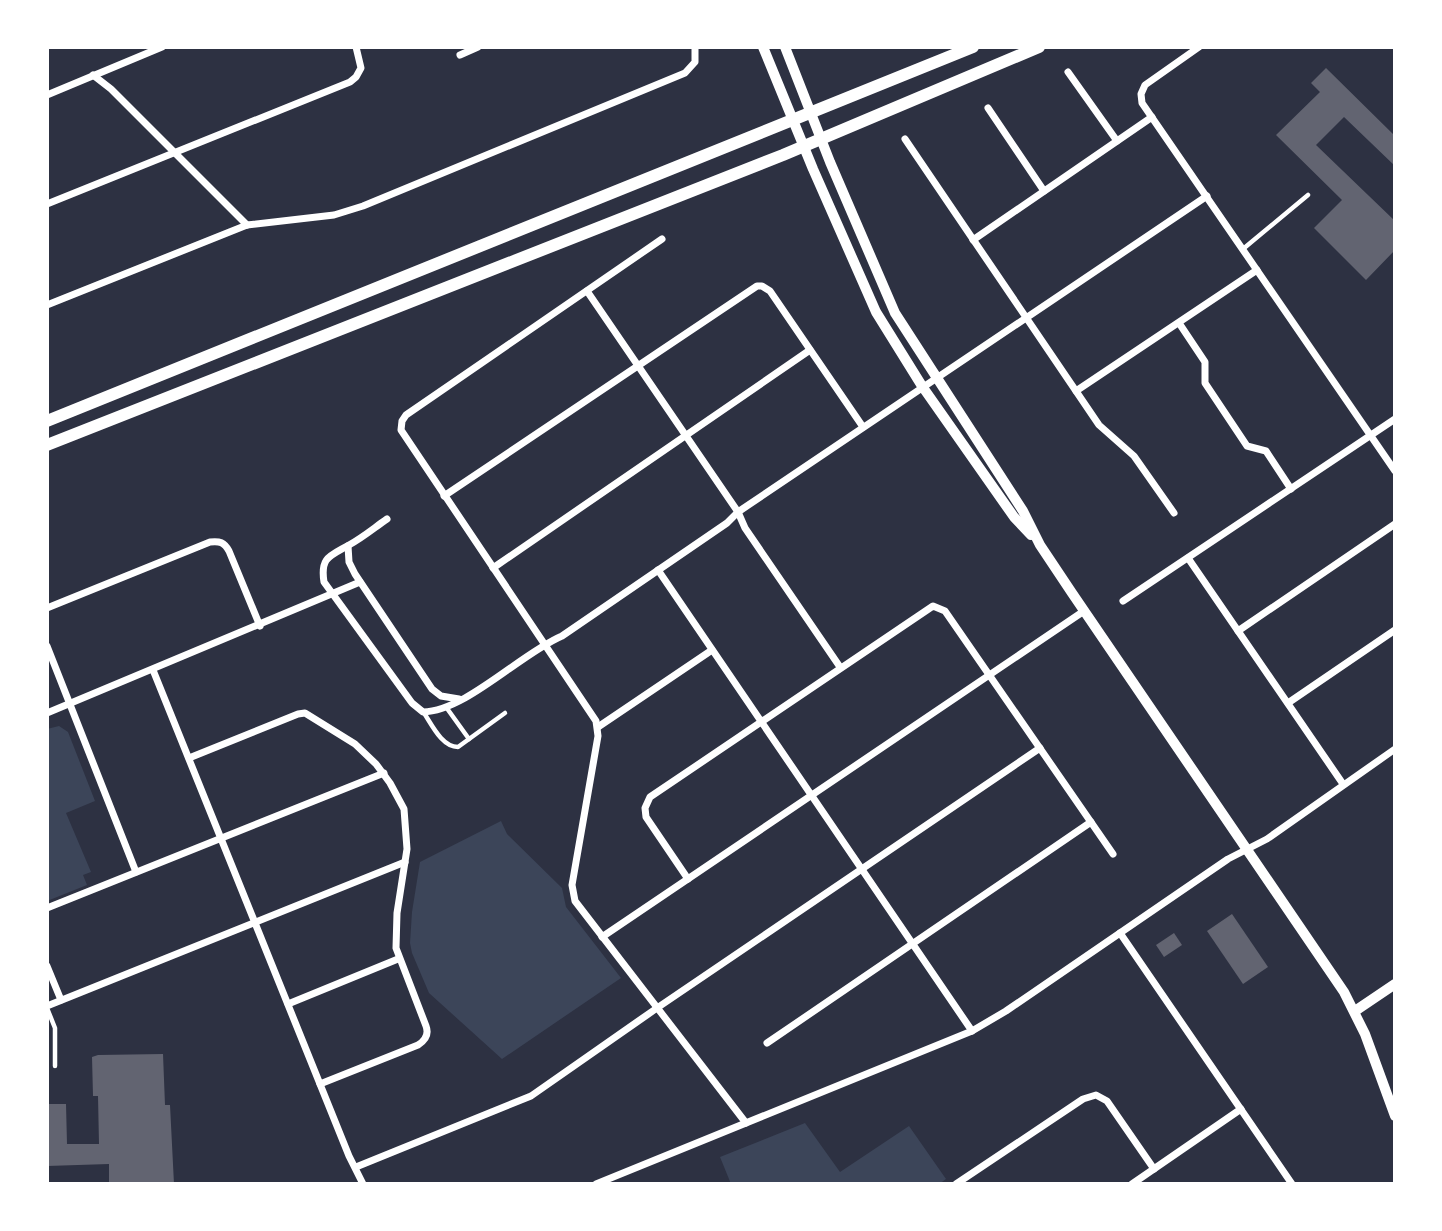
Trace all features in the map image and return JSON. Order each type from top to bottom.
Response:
[{"type":"main road","points":[[47,421],[973,47]]},
{"type":"main road","points":[[47,445],[804,146],[1039,47]]},
{"type":"street","points":[[47,94],[162,47]]},
{"type":"street","points":[[47,204],[350,82],[356,78],[361,68],[356,47]]},
{"type":"street","points":[[460,55],[478,47]]},
{"type":"street","points":[[47,305],[247,225],[334,215],[375,201],[685,73],[695,62],[695,47]]},
{"type":"street","points":[[763,47],[868,296],[922,386],[1014,517],[1041,545]]},
{"type":"street","points":[[785,47],[888,299],[903,327],[1023,511],[1041,545],[1084,611],[1248,849],[1355,1011],[1395,1116]]},
{"type":"street","points":[[1199,47],[1145,85],[1141,99],[1395,471]]},
{"type":"street","points":[[1068,72],[1117,141]]},
{"type":"street","points":[[93,75],[111,89],[247,225]]},
{"type":"street","points":[[988,108],[1044,191]]},
{"type":"street","points":[[973,240],[1152,117]]},
{"type":"street","points":[[905,139],[1099,425],[1134,456],[1174,513]]},
{"type":"street","points":[[387,519],[331,553],[324,563],[324,582],[412,703],[424,712],[440,711],[544,644],[562,636],[922,386],[937,379],[1206,196]]},
{"type":"street","points":[[662,239],[404,418],[401,426],[403,434],[598,727],[572,890],[575,901],[746,1123]]},
{"type":"street","points":[[1076,391],[1257,270]]},
{"type":"street","points":[[444,496],[757,286],[770,291],[863,427]]},
{"type":"street","points":[[587,291],[840,667]]},
{"type":"street","points":[[1179,323],[1205,362],[1205,383],[1247,446],[1266,451],[1291,489]]},
{"type":"street","points":[[493,568],[810,350]]},
{"type":"street","points":[[1123,600],[1395,419]]},
{"type":"street","points":[[1238,631],[1395,524]]},
{"type":"street","points":[[47,608],[219,541],[224,543],[229,551],[260,626]]},
{"type":"street","points":[[348,545],[349,562],[360,582],[432,689],[441,696],[462,699]]},
{"type":"street","points":[[1188,558],[1343,784]]},
{"type":"street","points":[[658,570],[972,1031]]},
{"type":"street","points":[[47,713],[301,609],[360,582]]},
{"type":"street","points":[[688,879],[646,817],[647,800],[933,606],[945,611],[1113,854]]},
{"type":"street","points":[[602,937],[1084,611]]},
{"type":"street","points":[[1288,703],[1395,630]]},
{"type":"street","points":[[47,646],[136,872]]},
{"type":"street","points":[[598,727],[712,650]]},
{"type":"street","points":[[153,670],[349,1156],[363,1184]]},
{"type":"street","points":[[189,758],[301,713],[309,714],[355,744],[384,773],[405,813],[405,862],[397,913],[396,948],[426,1026],[426,1038],[418,1045],[320,1084]]},
{"type":"street","points":[[356,1167],[531,1096],[1040,748]]},
{"type":"street","points":[[596,1184],[972,1031],[1006,1011],[1228,859],[1267,839],[1395,748]]},
{"type":"street","points":[[47,908],[384,773]]},
{"type":"street","points":[[768,1043],[1091,822]]},
{"type":"street","points":[[47,1007],[405,862]]},
{"type":"street","points":[[1120,933],[1292,1184]]},
{"type":"street","points":[[288,1004],[398,959]]},
{"type":"street","points":[[47,966],[61,1000]]},
{"type":"street","points":[[1355,1011],[1395,984]]},
{"type":"street","points":[[956,1184],[1083,1099],[1096,1095],[1107,1101],[1154,1169]]},
{"type":"street","points":[[1132,1184],[1241,1109]]},
{"type":"lane","points":[[1243,249],[1308,195]]},
{"type":"lane","points":[[446,707],[469,739]]},
{"type":"lane","points":[[424,712],[450,746],[458,747],[505,713]]},
{"type":"lane","points":[[47,1007],[55,1028],[55,1066]]},
{"type":"shaded area","points":[[59,726],[68,732],[95,801],[66,813],[91,872],[83,875],[87,885],[47,901],[47,729]]},
{"type":"shaded area","points":[[501,821],[507,834],[562,888],[566,907],[621,978],[502,1059],[429,993],[410,943],[420,862]]},
{"type":"shaded area","points":[[805,1123],[840,1172],[909,1126],[946,1179],[939,1184],[731,1184],[720,1157]]},
{"type":"building","points":[[1326,68],[1395,136],[1395,166],[1344,117],[1316,145],[1395,221],[1395,250],[1366,280],[1314,228],[1342,200],[1276,135],[1320,92],[1311,83]]},
{"type":"building","points":[[1232,914],[1268,967],[1243,984],[1207,931]]},
{"type":"building","points":[[1174,933],[1182,945],[1164,957],[1156,945]]},
{"type":"building","points":[[163,1054],[165,1105],[170,1105],[174,1184],[109,1184],[109,1164],[47,1166],[47,1104],[66,1104],[67,1144],[99,1144],[98,1096],[93,1096],[92,1057]]}]
